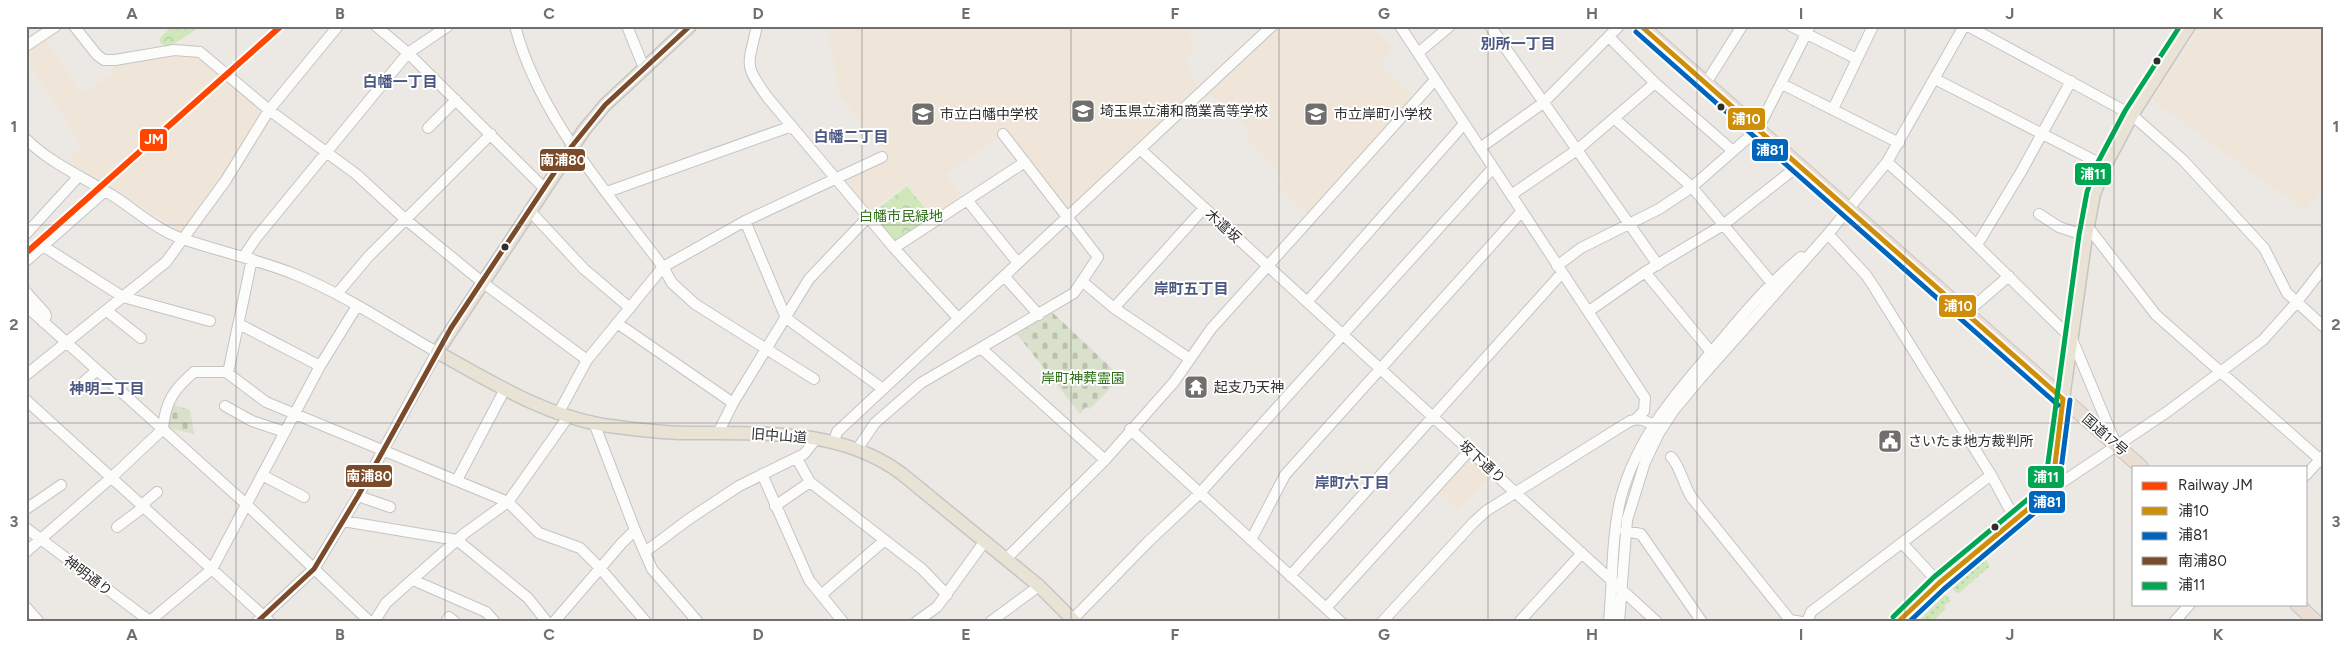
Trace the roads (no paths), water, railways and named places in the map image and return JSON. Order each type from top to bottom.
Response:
[{"type":"highway","name":"国道17号","points":[[1644,27],[1798,166],[2140,466]]},
{"type":"highway","points":[[1898,622],[1939,583],[2052,489],[2063,399]]},
{"type":"highway","points":[[2298,606],[2316,622]]},
{"type":"main road","points":[[437,352],[572,146],[605,105],[690,26]]},
{"type":"main road","points":[[2063,399],[2094,194],[2105,166],[2132,115],[2188,27]]},
{"type":"main road","name":"旧中山道","points":[[437,352],[505,388],[563,415],[594,423],[647,431],[764,434],[834,441],[858,448],[890,464],[1040,586],[1074,620]]},
{"type":"street","points":[[26,46],[56,26]]},
{"type":"street","points":[[74,26],[96,55],[104,60],[115,60],[174,50],[200,52],[269,110],[356,174],[405,219],[482,282],[587,360]]},
{"type":"street","points":[[26,375],[166,262],[184,240],[226,180],[269,110],[338,26]]},
{"type":"street","points":[[376,26],[408,52],[544,188]]},
{"type":"street","points":[[228,373],[239,324],[248,257],[256,238],[408,52],[448,26]]},
{"type":"street","points":[[515,26],[520,44],[534,77],[572,146],[663,267],[672,283],[695,304],[814,379]]},
{"type":"street","points":[[627,26],[644,68]]},
{"type":"street","points":[[757,26],[748,64],[751,74],[894,248],[958,318]]},
{"type":"street","points":[[834,441],[837,432],[1272,26]]},
{"type":"street","points":[[1382,622],[1473,523],[1493,506],[1630,420],[1637,418],[1644,411],[1645,398],[1400,26]]},
{"type":"street","points":[[1418,53],[1450,26]]},
{"type":"street","points":[[1490,26],[1658,265]]},
{"type":"street","points":[[1480,148],[1543,103],[1619,26]]},
{"type":"street","points":[[1706,83],[1742,26]]},
{"type":"street","points":[[1791,26],[1808,30],[1858,58]]},
{"type":"street","points":[[1833,109],[1873,26]]},
{"type":"street","points":[[1619,622],[1625,531],[1634,494],[1645,462],[1674,410],[1828,234],[1887,162],[1900,143],[1964,26]]},
{"type":"street","points":[[1968,26],[2132,115],[2183,160],[2264,248],[2287,293],[2324,327]]},
{"type":"street","points":[[1290,576],[1432,417],[1559,270],[1581,248],[1658,209],[1692,187],[1758,129],[1808,30]]},
{"type":"street","points":[[1609,37],[1655,83],[1733,152]]},
{"type":"street","points":[[1935,79],[2105,166]]},
{"type":"street","points":[[1006,559],[1105,460],[1130,429],[1174,382],[1212,330],[1435,80]]},
{"type":"street","points":[[1977,245],[2071,81]]},
{"type":"street","points":[[1511,195],[1577,150],[1655,83]]},
{"type":"street","points":[[1782,84],[1900,143]]},
{"type":"street","points":[[428,128],[456,100]]},
{"type":"street","points":[[1615,119],[1692,187],[1770,282]]},
{"type":"street","points":[[1307,302],[1464,124]]},
{"type":"street","points":[[607,192],[792,126]]},
{"type":"street","points":[[337,294],[368,257],[491,134]]},
{"type":"street","points":[[858,448],[875,423],[921,383],[1074,293],[1098,257],[1003,134]]},
{"type":"street","points":[[26,139],[49,158],[105,191],[156,226],[184,240],[248,257],[296,274],[337,294],[437,352],[358,496],[314,570],[264,620],[144,505],[26,400]]},
{"type":"street","name":"木遣坂","points":[[1140,149],[1307,302]]},
{"type":"street","points":[[374,622],[386,603],[457,540],[508,502],[563,415],[587,360],[663,267],[746,221],[882,157]]},
{"type":"street","points":[[894,248],[1025,162]]},
{"type":"street","points":[[1887,162],[1977,245],[2072,339],[2116,445]]},
{"type":"street","points":[[1589,311],[1645,272],[1722,225],[1798,166]]},
{"type":"street","points":[[1074,620],[1149,541],[1200,493],[1493,168]]},
{"type":"street","points":[[27,232],[79,176]]},
{"type":"street","points":[[26,261],[105,191]]},
{"type":"street","points":[[967,200],[1018,263]]},
{"type":"street","points":[[1114,308],[1204,208]]},
{"type":"street","points":[[529,210],[584,269],[630,308]]},
{"type":"street","points":[[1251,540],[1285,475],[1379,368],[1522,211]]},
{"type":"street","points":[[2040,214],[2059,227],[2087,232],[2156,315],[2322,459],[2308,473]]},
{"type":"street","points":[[718,433],[733,403],[810,279],[869,216]]},
{"type":"street","points":[[746,221],[786,318],[883,389]]},
{"type":"street","points":[[1609,622],[1616,523],[1622,496],[1638,453],[1653,425],[1672,398],[1770,282],[1828,234]]},
{"type":"street","points":[[1828,234],[1866,276],[1991,475],[2015,519]]},
{"type":"street","points":[[43,246],[123,297],[210,321]]},
{"type":"street","points":[[2052,489],[2220,372],[2262,340],[2324,267]]},
{"type":"street","points":[[1645,272],[1711,352]]},
{"type":"street","points":[[1004,276],[1039,315]]},
{"type":"street","points":[[1966,313],[2009,276]]},
{"type":"street","points":[[1083,282],[1114,308],[1190,359]]},
{"type":"street","points":[[26,292],[45,313],[46,316],[43,322]]},
{"type":"street","name":"坂下通り","points":[[1307,302],[1657,622]]},
{"type":"street","points":[[26,306],[246,504],[370,622]]},
{"type":"street","points":[[151,621],[212,569],[320,366],[357,306]]},
{"type":"street","points":[[107,311],[141,338]]},
{"type":"street","points":[[239,324],[320,366]]},
{"type":"street","points":[[617,324],[733,403]]},
{"type":"street","points":[[982,348],[1105,460]]},
{"type":"street","points":[[77,388],[97,370]]},
{"type":"street","points":[[26,552],[42,540],[164,429],[164,412],[176,387],[194,372],[228,373],[266,402],[508,502],[539,533],[580,548],[600,568],[646,622]]},
{"type":"street","points":[[457,480],[505,388]]},
{"type":"street","points":[[225,406],[252,421],[285,432]]},
{"type":"street","points":[[1637,418],[1653,425]]},
{"type":"street","points":[[594,423],[652,569],[698,622]]},
{"type":"street","points":[[1130,429],[1341,622]]},
{"type":"street","points":[[644,552],[688,519],[762,474],[797,459],[804,454],[816,439]]},
{"type":"street","points":[[1326,608],[1469,451]]},
{"type":"street","points":[[1671,457],[1675,460],[1684,487],[1692,498],[1790,620],[1802,622]]},
{"type":"street","points":[[797,459],[810,482],[922,569],[947,595]]},
{"type":"street","points":[[262,474],[304,498]]},
{"type":"street","points":[[762,474],[809,580],[843,622]]},
{"type":"street","points":[[1807,622],[1812,612],[1991,475]]},
{"type":"street","points":[[775,506],[810,482]]},
{"type":"street","points":[[26,509],[60,485]]},
{"type":"street","points":[[117,527],[157,492]]},
{"type":"street","points":[[358,496],[390,508]]},
{"type":"street","points":[[343,521],[457,540],[528,598],[547,622]]},
{"type":"street","name":"神明通り","points":[[26,528],[151,621]]},
{"type":"street","points":[[554,622],[635,530]]},
{"type":"street","points":[[1625,531],[1641,534],[1702,622]]},
{"type":"street","points":[[821,595],[885,540]]},
{"type":"street","points":[[916,622],[937,607],[985,541]]},
{"type":"street","points":[[1902,543],[1939,583]]},
{"type":"street","points":[[1519,622],[1582,553]]},
{"type":"street","points":[[413,580],[486,612],[498,620]]},
{"type":"street","points":[[992,621],[1040,586]]},
{"type":"street","points":[[2174,622],[2188,606]]},
{"type":"street","points":[[26,607],[39,622]]},
{"type":"street","points":[[446,622],[449,617],[455,622]]},
{"type":"rail line","name":"JM","points":[[26,253],[281,26]]},
{"type":"place","name":"埼玉県立浦和商業高等学校","points":[[1083,111]]},
{"type":"place","name":"市立白幡中学校","points":[[923,114]]},
{"type":"place","name":"市立岸町小学校","points":[[1316,114]]},
{"type":"place","name":"起支乃天神","points":[[1196,387]]},
{"type":"place","name":"さいたま地方裁判所","points":[[1890,441]]},
{"type":"district","name":"別所一丁目","points":[[1518,44]]},
{"type":"district","name":"白幡一丁目","points":[[400,82]]},
{"type":"district","name":"白幡二丁目","points":[[851,137]]},
{"type":"district","name":"岸町五丁目","points":[[1191,289]]},
{"type":"district","name":"神明二丁目","points":[[107,389]]},
{"type":"district","name":"岸町六丁目","points":[[1352,483]]},
{"type":"park label","name":"白幡市民緑地","points":[[901,216]]},
{"type":"park label","name":"岸町神葬霊園","points":[[1083,378]]}]
